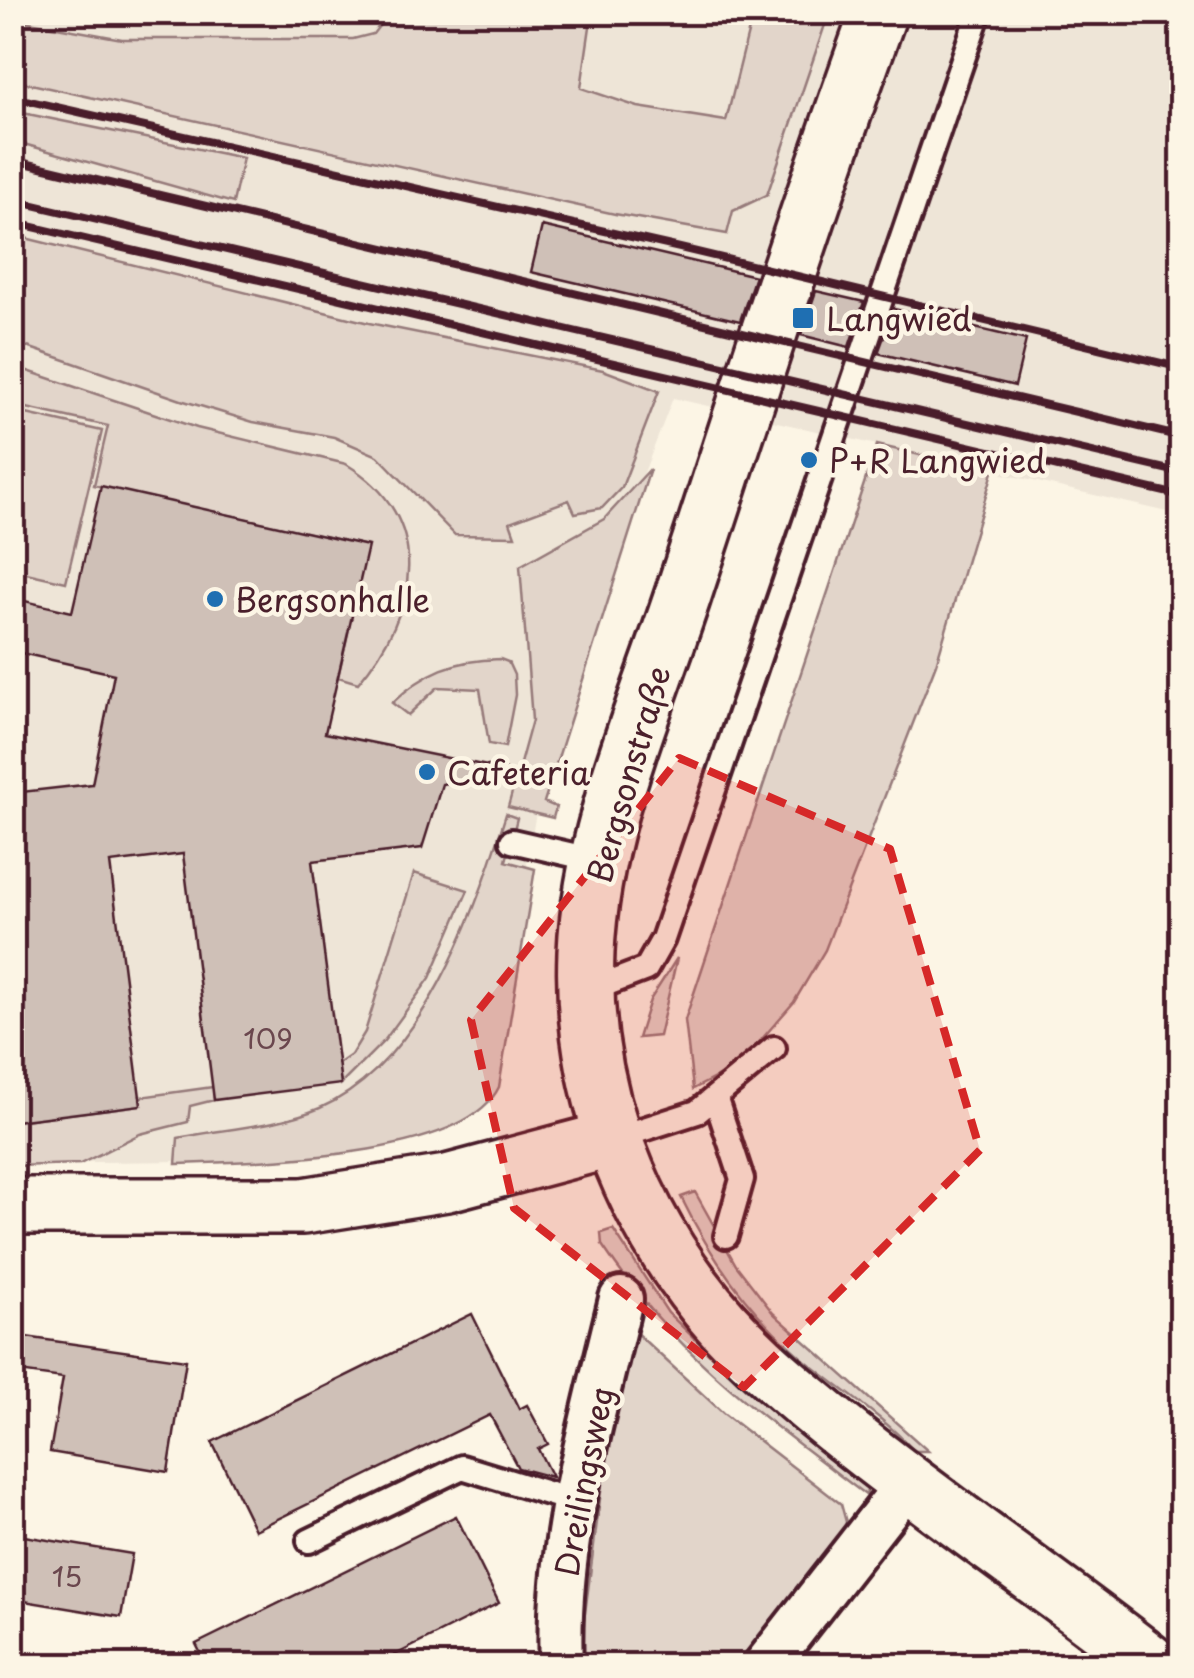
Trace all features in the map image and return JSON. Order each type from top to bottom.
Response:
[{"type":"street","name":"Bergsonstraße","points":[[879,12],[807,214],[598,861],[586,950],[592,1063],[613,1139],[637,1200],[659,1238],[726,1328],[782,1382],[906,1484],[1154,1666]]},
{"type":"street","points":[[12,1206],[303,1206],[447,1183],[613,1139]]},
{"type":"street","name":"Dreilingsweg","points":[[561,1666],[559,1615],[577,1502],[622,1299]]},
{"type":"street","points":[[765,1666],[906,1484]]},
{"type":"lane","points":[[586,992],[646,970],[663,938],[978,12]]},
{"type":"lane","points":[[512,841],[598,861]]},
{"type":"lane","points":[[613,1139],[684,1118],[716,1100],[774,1048]]},
{"type":"lane","points":[[716,1100],[742,1179],[726,1236]]},
{"type":"lane","points":[[309,1541],[462,1467],[577,1502]]},
{"type":"highlighted area","points":[[679,758],[890,849],[980,1150],[744,1387],[514,1208],[471,1020]]},
{"type":"shaded area","points":[[13,13],[1181,13],[1181,515],[673,398],[569,666],[549,738],[525,876],[412,1078],[185,1161],[13,1163],[12,1099],[16,1121],[141,1105],[110,863],[183,854],[340,1084],[308,827],[442,784],[511,772],[111,689],[89,796],[13,793],[12,663],[18,638],[13,636],[13,570],[67,582],[102,432],[13,411]],"holes":[[[101,486],[368,546],[61,661]]]},
{"type":"shaded area","points":[[389,13],[592,13],[581,88],[638,107],[726,121],[753,13],[829,13],[767,195],[733,211],[727,234],[615,214],[13,80],[13,19],[122,39],[353,39],[373,34]]},
{"type":"shaded area","points":[[13,111],[243,158],[233,203],[13,141]]},
{"type":"shaded area","points":[[13,235],[369,323],[603,370],[659,391],[622,487],[602,508],[575,513],[569,500],[510,522],[515,536],[455,535],[378,456],[334,437],[253,422],[184,401],[13,342]]},
{"type":"shaded area","points":[[13,366],[197,428],[346,464],[375,486],[394,511],[405,538],[408,567],[404,597],[394,626],[358,683],[338,677],[367,546],[94,485],[108,426],[13,405]]},
{"type":"shaded area","points":[[13,411],[102,431],[66,582],[13,570]]},
{"type":"shaded area","points":[[877,445],[993,472],[936,664],[825,950],[794,1002],[754,1048],[732,1069],[693,1089],[685,1020]]},
{"type":"shaded area","points":[[650,469],[544,802],[556,807],[553,818],[508,807],[532,720],[520,566],[604,519]]},
{"type":"shaded area","points":[[500,659],[508,662],[514,675],[515,695],[505,747],[489,744],[480,689],[438,687],[408,715],[392,703],[442,669]]},
{"type":"shaded area","points":[[506,814],[517,818],[506,861],[535,869],[499,1087],[478,1111],[444,1130],[352,1152],[176,1164],[178,1138],[268,1123],[320,1108],[356,1087],[388,1057],[416,1022],[461,939]]},
{"type":"shaded area","points":[[414,873],[468,890],[430,978],[384,1041],[341,1084],[338,1064],[351,1055],[365,1032]]},
{"type":"shaded area","points":[[677,958],[659,1036],[638,1038],[650,1000]]},
{"type":"shaded area","points":[[213,1087],[214,1100],[190,1106],[188,1122],[140,1134],[80,1164],[13,1166],[12,1110],[16,1121],[140,1105],[140,1097]]},
{"type":"shaded area","points":[[695,1192],[736,1265],[773,1313],[928,1451],[914,1451],[765,1322],[718,1263],[693,1220],[681,1197]]},
{"type":"shaded area","points":[[613,1229],[668,1313],[726,1369],[866,1483],[867,1496],[723,1382],[660,1320],[602,1245],[601,1233]]},
{"type":"shaded area","points":[[632,1329],[723,1413],[841,1504],[846,1522],[844,1536],[748,1665],[578,1666],[605,1461]]},
{"type":"building","points":[[542,226],[755,276],[740,321],[531,272]]},
{"type":"building","points":[[816,291],[864,302],[849,347],[801,335]]},
{"type":"building","points":[[894,309],[1026,340],[1015,386],[878,353]]},
{"type":"building","points":[[101,486],[368,546],[325,733],[507,770],[442,784],[422,848],[312,861],[341,1084],[214,1100],[183,854],[110,863],[141,1105],[15,1121],[12,793],[92,784],[114,674],[12,651],[12,598],[72,612]]},
{"type":"building","points":[[472,1314],[519,1409],[527,1405],[548,1444],[538,1449],[552,1477],[518,1468],[490,1415],[255,1530],[212,1442]]},
{"type":"building","points":[[12,1335],[186,1360],[168,1472],[50,1452],[63,1378],[12,1371]]},
{"type":"building","points":[[456,1516],[499,1603],[373,1666],[207,1666],[196,1644]]},
{"type":"building","points":[[12,1534],[132,1554],[121,1617],[12,1599]]},
{"type":"railway","points":[[12,97],[680,248],[1182,368]]},
{"type":"railway","points":[[12,160],[1182,437]]},
{"type":"railway","points":[[12,200],[1182,473]]},
{"type":"railway","points":[[12,222],[1182,496]]},
{"type":"place","name":"Langwied","points":[[803,318]]},
{"type":"place","name":"P+R Langwied","points":[[809,460]]},
{"type":"place","name":"Bergsonhalle","points":[[215,599]]},
{"type":"place","name":"Cafeteria","points":[[427,772]]}]
